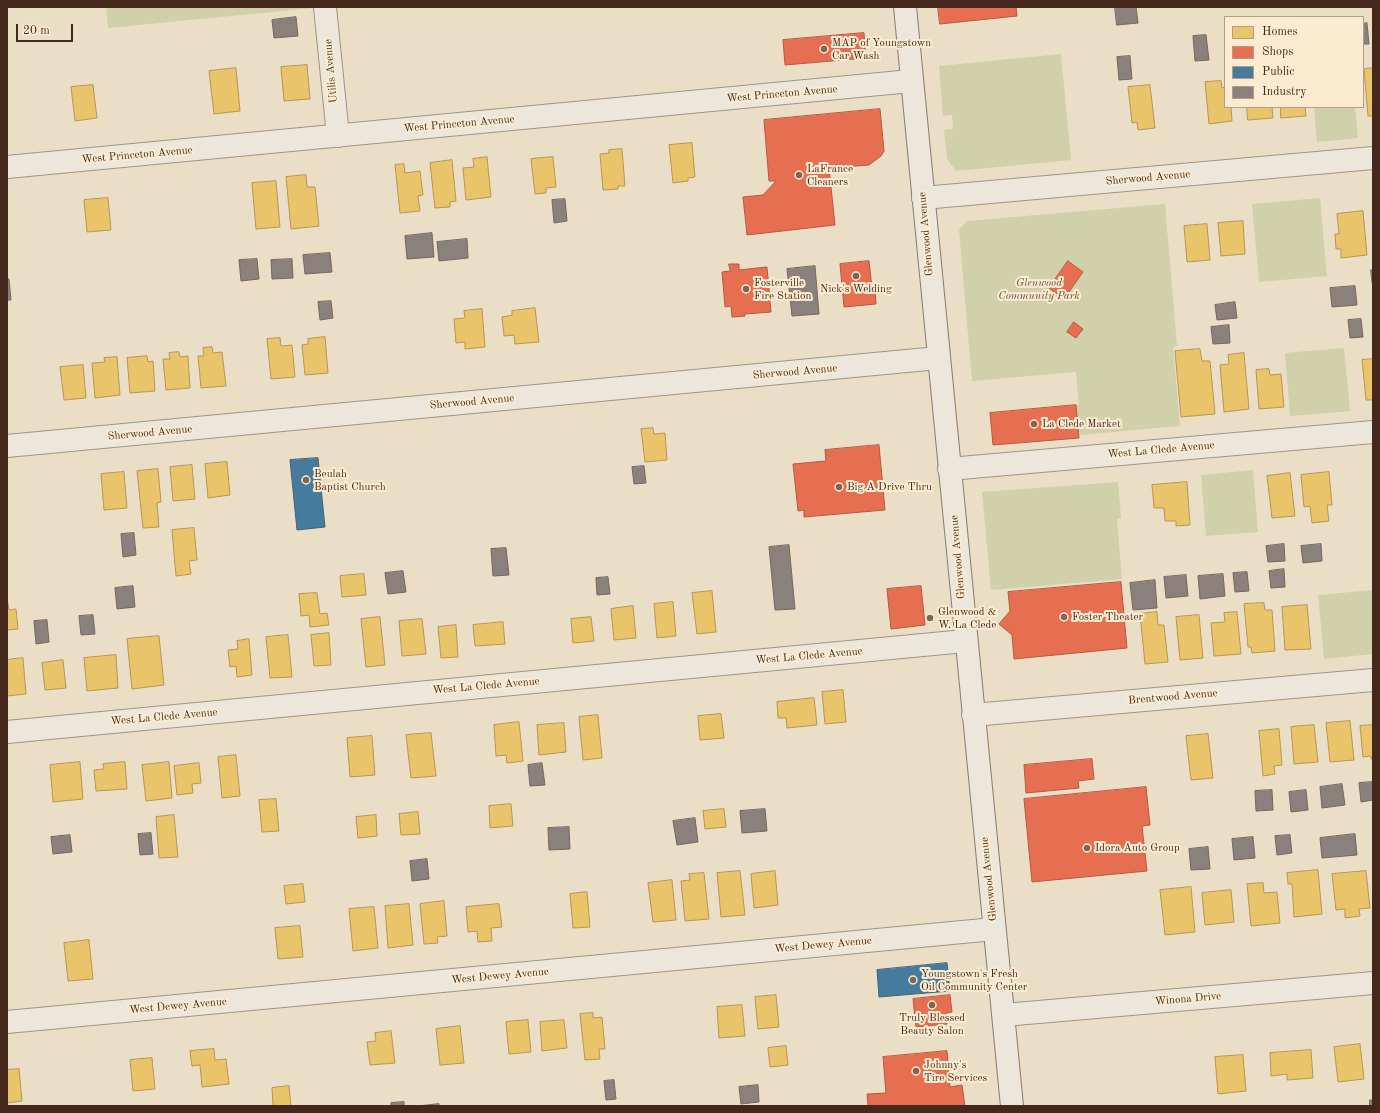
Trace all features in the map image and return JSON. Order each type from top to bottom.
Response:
[{"type":"street","name":"Utilis Avenue","points":[[325,7],[338,136]]},
{"type":"street","name":"Glenwood Avenue","points":[[905,7],[1012,1106]]},
{"type":"street","name":"West Princeton Avenue","points":[[7,167],[911,81]]},
{"type":"street","name":"Sherwood Avenue","points":[[923,198],[1373,158]]},
{"type":"street","name":"Sherwood Avenue","points":[[7,446],[938,358]]},
{"type":"street","name":"West La Clede Avenue","points":[[949,469],[1373,432]]},
{"type":"street","name":"West La Clede Avenue","points":[[7,732],[966,641]]},
{"type":"street","name":"Brentwood Avenue","points":[[973,715],[1373,680]]},
{"type":"street","name":"West Dewey Avenue","points":[[7,1022],[994,929]]},
{"type":"street","name":"Winona Drive","points":[[1004,1015],[1373,983]]},
{"type":"green space","points":[[106,7],[313,7],[313,8],[108,28]]},
{"type":"green space","points":[[1061,54],[1071,160],[956,171],[947,159],[944,130],[953,129],[952,115],[943,116],[939,66]]},
{"type":"green space","points":[[1314,108],[1355,108],[1358,138],[1317,142]]},
{"type":"green space","points":[[1320,198],[1327,276],[1259,282],[1252,204]]},
{"type":"green space","name":"Glenwood Community Park","points":[[1165,204],[1177,346],[1173,347],[1180,426],[1079,435],[1076,405],[1079,405],[1076,372],[972,381],[959,230],[967,221]]},
{"type":"green space","points":[[1344,348],[1350,411],[1290,416],[1285,353]]},
{"type":"green space","points":[[1253,470],[1258,532],[1206,536],[1201,475]]},
{"type":"green space","points":[[1118,482],[1121,518],[1117,519],[1122,579],[991,590],[982,492]]},
{"type":"green space","points":[[1373,590],[1373,654],[1324,659],[1318,595]]},
{"type":"building: Homes","points":[[307,65],[310,99],[284,101],[281,67]]},
{"type":"building: Homes","points":[[236,68],[240,111],[214,114],[209,71]]},
{"type":"building: Homes","points":[[1373,68],[1373,116],[1368,116],[1364,69]]},
{"type":"building: Homes","points":[[1221,81],[1222,88],[1224,87],[1224,108],[1231,108],[1232,121],[1209,124],[1205,82]]},
{"type":"building: Homes","points":[[93,85],[97,118],[75,121],[71,87]]},
{"type":"building: Homes","points":[[1150,85],[1155,128],[1138,130],[1137,122],[1132,123],[1128,87]]},
{"type":"building: Homes","points":[[1247,108],[1272,108],[1273,118],[1248,120]]},
{"type":"building: Homes","points":[[1281,108],[1305,108],[1306,116],[1281,118]]},
{"type":"building: Homes","points":[[692,143],[695,177],[688,178],[688,181],[673,183],[669,145]]},
{"type":"building: Homes","points":[[622,149],[625,186],[618,186],[618,189],[603,190],[600,154],[609,153],[609,150]]},
{"type":"building: Homes","points":[[487,157],[491,197],[466,200],[463,168],[474,167],[473,159]]},
{"type":"building: Homes","points":[[553,157],[556,187],[546,188],[546,193],[535,194],[531,159]]},
{"type":"building: Homes","points":[[452,160],[456,201],[450,202],[450,207],[435,208],[430,163]]},
{"type":"building: Homes","points":[[404,164],[405,173],[420,171],[423,195],[418,196],[420,211],[400,213],[395,165]]},
{"type":"building: Homes","points":[[306,175],[307,187],[315,187],[319,226],[291,229],[286,177]]},
{"type":"building: Homes","points":[[276,181],[280,227],[256,229],[252,183]]},
{"type":"building: Homes","points":[[108,198],[111,230],[87,232],[84,200]]},
{"type":"building: Homes","points":[[1363,211],[1367,255],[1341,258],[1341,249],[1336,249],[1335,234],[1339,234],[1337,214]]},
{"type":"building: Homes","points":[[1243,221],[1245,254],[1221,256],[1218,223]]},
{"type":"building: Homes","points":[[1207,224],[1210,260],[1187,262],[1184,226]]},
{"type":"building: Homes","points":[[535,308],[539,342],[515,344],[514,335],[504,336],[502,317],[512,315],[512,311]]},
{"type":"building: Homes","points":[[482,309],[485,347],[465,349],[465,342],[456,343],[454,319],[465,318],[464,311]]},
{"type":"building: Homes","points":[[325,337],[328,373],[305,375],[302,345],[308,344],[308,339]]},
{"type":"building: Homes","points":[[280,338],[281,346],[292,345],[295,377],[271,379],[267,339]]},
{"type":"building: Homes","points":[[212,347],[213,353],[222,352],[226,386],[201,388],[198,356],[204,356],[203,348]]},
{"type":"building: Homes","points":[[1200,349],[1202,361],[1210,361],[1215,414],[1181,417],[1175,351]]},
{"type":"building: Homes","points":[[179,352],[180,357],[188,356],[190,388],[166,390],[163,359],[170,359],[169,353]]},
{"type":"building: Homes","points":[[1244,353],[1249,409],[1224,412],[1220,365],[1229,364],[1228,355]]},
{"type":"building: Homes","points":[[147,356],[148,362],[153,361],[155,391],[130,393],[127,358]]},
{"type":"building: Homes","points":[[117,357],[120,395],[95,398],[92,363],[105,362],[104,358]]},
{"type":"building: Homes","points":[[1373,359],[1373,400],[1366,400],[1362,360]]},
{"type":"building: Homes","points":[[83,365],[86,398],[64,400],[60,367]]},
{"type":"building: Homes","points":[[1269,369],[1270,375],[1281,374],[1284,407],[1259,409],[1256,370]]},
{"type":"building: Homes","points":[[653,428],[654,434],[665,433],[667,460],[645,462],[641,429]]},
{"type":"building: Homes","points":[[227,462],[230,495],[208,498],[205,464]]},
{"type":"building: Homes","points":[[192,465],[195,499],[173,501],[170,467]]},
{"type":"building: Homes","points":[[158,469],[161,502],[157,503],[159,527],[143,528],[137,471]]},
{"type":"building: Homes","points":[[124,472],[127,508],[104,510],[101,474]]},
{"type":"building: Homes","points":[[1329,472],[1332,505],[1327,505],[1329,521],[1312,523],[1310,506],[1304,507],[1301,475]]},
{"type":"building: Homes","points":[[1290,473],[1295,516],[1272,518],[1267,476]]},
{"type":"building: Homes","points":[[1187,482],[1190,525],[1176,526],[1176,521],[1165,521],[1164,508],[1154,508],[1152,485]]},
{"type":"building: Homes","points":[[194,528],[197,560],[189,561],[191,574],[176,576],[172,530]]},
{"type":"building: Homes","points":[[364,574],[366,595],[342,597],[340,576]]},
{"type":"building: Homes","points":[[712,591],[716,632],[697,634],[692,593]]},
{"type":"building: Homes","points":[[317,593],[320,614],[327,613],[329,625],[310,627],[309,615],[301,616],[299,594]]},
{"type":"building: Homes","points":[[7,598],[9,610],[16,609],[18,629],[7,630]]},
{"type":"building: Homes","points":[[673,602],[676,636],[657,638],[654,604]]},
{"type":"building: Homes","points":[[1264,603],[1265,610],[1272,610],[1275,651],[1252,653],[1251,647],[1248,647],[1244,604]]},
{"type":"building: Homes","points":[[1307,605],[1311,649],[1285,650],[1282,607]]},
{"type":"building: Homes","points":[[633,606],[636,638],[614,640],[611,609]]},
{"type":"building: Homes","points":[[1157,612],[1158,625],[1164,625],[1168,662],[1145,664],[1140,614]]},
{"type":"building: Homes","points":[[1237,612],[1241,654],[1214,656],[1211,623],[1225,622],[1224,613]]},
{"type":"building: Homes","points":[[1199,615],[1203,658],[1180,660],[1176,617]]},
{"type":"building: Homes","points":[[380,617],[385,665],[366,667],[361,619]]},
{"type":"building: Homes","points":[[591,617],[594,641],[573,643],[571,619]]},
{"type":"building: Homes","points":[[422,619],[426,654],[402,656],[399,621]]},
{"type":"building: Homes","points":[[503,622],[505,644],[475,646],[473,625]]},
{"type":"building: Homes","points":[[456,625],[458,657],[441,658],[438,627]]},
{"type":"building: Homes","points":[[329,633],[331,665],[314,666],[311,635]]},
{"type":"building: Homes","points":[[288,635],[292,677],[270,678],[266,637]]},
{"type":"building: Homes","points":[[159,636],[164,685],[132,689],[127,639]]},
{"type":"building: Homes","points":[[249,639],[252,675],[237,677],[236,666],[230,667],[228,650],[238,649],[237,641]]},
{"type":"building: Homes","points":[[116,655],[118,688],[87,691],[84,658]]},
{"type":"building: Homes","points":[[23,658],[26,694],[7,696],[7,660]]},
{"type":"building: Homes","points":[[63,660],[66,688],[45,690],[42,663]]},
{"type":"building: Homes","points":[[843,690],[846,722],[825,724],[822,692]]},
{"type":"building: Homes","points":[[814,698],[817,725],[787,728],[786,718],[778,718],[777,702]]},
{"type":"building: Homes","points":[[721,714],[724,738],[700,740],[698,716]]},
{"type":"building: Homes","points":[[598,715],[602,758],[583,760],[579,717]]},
{"type":"building: Homes","points":[[1350,721],[1354,760],[1330,762],[1326,723]]},
{"type":"building: Homes","points":[[519,722],[523,761],[507,763],[506,755],[496,756],[494,725]]},
{"type":"building: Homes","points":[[564,723],[566,752],[539,755],[537,725]]},
{"type":"building: Homes","points":[[1314,725],[1318,762],[1294,764],[1291,727]]},
{"type":"building: Homes","points":[[1373,725],[1373,759],[1371,759],[1371,756],[1363,757],[1360,726]]},
{"type":"building: Homes","points":[[1279,729],[1282,765],[1274,766],[1275,774],[1263,776],[1259,731]]},
{"type":"building: Homes","points":[[431,733],[436,776],[411,778],[406,735]]},
{"type":"building: Homes","points":[[1208,734],[1213,778],[1191,780],[1186,736]]},
{"type":"building: Homes","points":[[372,736],[375,775],[350,777],[347,738]]},
{"type":"building: Homes","points":[[236,755],[240,796],[222,798],[218,757]]},
{"type":"building: Homes","points":[[80,762],[83,799],[53,802],[50,765]]},
{"type":"building: Homes","points":[[125,762],[127,789],[96,791],[94,770],[104,769],[103,764]]},
{"type":"building: Homes","points":[[169,762],[172,798],[146,801],[142,765]]},
{"type":"building: Homes","points":[[199,763],[201,783],[192,784],[193,793],[177,795],[174,766]]},
{"type":"building: Homes","points":[[276,799],[279,831],[262,832],[259,800]]},
{"type":"building: Homes","points":[[511,804],[513,826],[490,828],[489,806]]},
{"type":"building: Homes","points":[[724,809],[726,827],[705,829],[703,811]]},
{"type":"building: Homes","points":[[418,812],[420,834],[401,835],[399,814]]},
{"type":"building: Homes","points":[[174,815],[178,857],[159,858],[156,817]]},
{"type":"building: Homes","points":[[376,815],[377,836],[358,838],[356,817]]},
{"type":"building: Homes","points":[[1318,870],[1322,914],[1294,917],[1292,884],[1288,884],[1287,873]]},
{"type":"building: Homes","points":[[740,871],[745,915],[721,917],[717,873]]},
{"type":"building: Homes","points":[[775,871],[778,905],[754,908],[751,874]]},
{"type":"building: Homes","points":[[1366,871],[1370,908],[1359,909],[1360,916],[1345,918],[1345,909],[1336,910],[1332,874]]},
{"type":"building: Homes","points":[[704,873],[709,919],[685,921],[681,881],[690,880],[689,874]]},
{"type":"building: Homes","points":[[672,880],[676,920],[653,922],[648,883]]},
{"type":"building: Homes","points":[[1263,883],[1264,893],[1277,892],[1280,923],[1251,926],[1247,884]]},
{"type":"building: Homes","points":[[303,884],[305,902],[286,904],[284,886]]},
{"type":"building: Homes","points":[[1191,887],[1195,932],[1165,935],[1160,890]]},
{"type":"building: Homes","points":[[1231,890],[1234,922],[1205,925],[1202,893]]},
{"type":"building: Homes","points":[[587,892],[590,927],[573,928],[570,894]]},
{"type":"building: Homes","points":[[444,901],[447,936],[437,937],[438,943],[424,944],[420,904]]},
{"type":"building: Homes","points":[[409,904],[413,945],[388,948],[385,906]]},
{"type":"building: Homes","points":[[499,904],[502,927],[491,928],[492,941],[478,942],[477,931],[468,932],[466,907]]},
{"type":"building: Homes","points":[[374,907],[378,948],[353,951],[349,909]]},
{"type":"building: Homes","points":[[300,926],[303,957],[278,959],[275,928]]},
{"type":"building: Homes","points":[[89,940],[93,979],[68,981],[64,943]]},
{"type":"building: Homes","points":[[776,995],[779,1027],[758,1029],[755,997]]},
{"type":"building: Homes","points":[[742,1005],[745,1036],[719,1038],[717,1007]]},
{"type":"building: Homes","points":[[593,1013],[593,1018],[602,1017],[605,1049],[599,1049],[600,1059],[585,1060],[580,1014]]},
{"type":"building: Homes","points":[[528,1020],[531,1052],[509,1054],[506,1022]]},
{"type":"building: Homes","points":[[564,1020],[567,1048],[542,1051],[540,1022]]},
{"type":"building: Homes","points":[[460,1026],[464,1063],[440,1065],[436,1029]]},
{"type":"building: Homes","points":[[391,1031],[395,1063],[370,1065],[367,1042],[376,1041],[375,1033]]},
{"type":"building: Homes","points":[[1360,1044],[1364,1079],[1338,1082],[1334,1047]]},
{"type":"building: Homes","points":[[786,1046],[788,1065],[770,1067],[768,1048]]},
{"type":"building: Homes","points":[[214,1049],[215,1060],[226,1059],[229,1084],[202,1087],[200,1065],[192,1066],[190,1051]]},
{"type":"building: Homes","points":[[1311,1050],[1313,1078],[1287,1080],[1287,1074],[1271,1076],[1270,1053]]},
{"type":"building: Homes","points":[[1243,1055],[1246,1091],[1218,1094],[1215,1057]]},
{"type":"building: Homes","points":[[152,1058],[155,1089],[133,1091],[130,1060]]},
{"type":"building: Homes","points":[[19,1069],[22,1101],[7,1103],[7,1070]]},
{"type":"building: Homes","points":[[289,1086],[291,1106],[273,1106],[272,1088]]},
{"type":"building: Shops","points":[[938,7],[1016,7],[1017,16],[940,24]]},
{"type":"building: Shops","name":"MAP of Youngstown Car Wash","points":[[864,33],[866,58],[785,65],[783,40]]},
{"type":"building: Shops","name":"LaFrance Cleaners","points":[[880,109],[884,151],[881,156],[869,165],[829,168],[835,225],[747,235],[743,197],[763,195],[776,181],[769,181],[764,120]]},
{"type":"building: Shops","name":"Nick's Welding","points":[[869,261],[872,288],[875,288],[876,304],[844,307],[840,264]]},
{"type":"building: Shops","points":[[1068,261],[1083,272],[1064,299],[1049,288]]},
{"type":"building: Shops","name":"Fosterville Fire Station","points":[[729,264],[739,264],[739,270],[767,267],[771,312],[745,314],[745,316],[732,317],[731,306],[725,307],[722,272],[730,271]]},
{"type":"building: Shops","points":[[1074,322],[1083,329],[1076,338],[1067,332]]},
{"type":"building: Shops","name":"La Clede Market","points":[[1076,405],[1079,438],[993,445],[990,413]]},
{"type":"building: Shops","name":"Big A Drive Thru","points":[[879,445],[885,510],[804,517],[804,510],[798,511],[793,464],[826,461],[825,450]]},
{"type":"building: Shops","name":"Foster Theater","points":[[1121,582],[1127,648],[1014,659],[1012,635],[999,624],[1010,611],[1008,592]]},
{"type":"building: Shops","points":[[921,586],[925,625],[891,629],[887,589]]},
{"type":"building: Shops","points":[[1092,759],[1094,779],[1078,781],[1079,788],[1026,793],[1024,765]]},
{"type":"building: Shops","name":"Idora Auto Group","points":[[1146,787],[1150,825],[1142,826],[1147,871],[1032,882],[1024,799]]},
{"type":"building: Shops","name":"Truly Blessed Beauty Salon","points":[[950,995],[952,1012],[946,1013],[947,1024],[916,1027],[913,999]]},
{"type":"building: Shops","name":"Johnny's Tire Services","points":[[947,1051],[950,1087],[962,1085],[965,1106],[868,1106],[867,1094],[886,1093],[883,1057]]},
{"type":"building: Public","name":"Beulah Baptist Church","points":[[318,458],[325,527],[297,530],[290,460]]},
{"type":"building: Public","name":"Youngstown's Fresh Oil Community Center","points":[[947,963],[950,991],[879,997],[877,970]]},
{"type":"building: Industry","points":[[1115,7],[1136,7],[1138,23],[1117,25]]},
{"type":"building: Industry","points":[[296,17],[298,36],[274,38],[272,20]]},
{"type":"building: Industry","points":[[1367,23],[1369,44],[1364,44],[1364,24]]},
{"type":"building: Industry","points":[[1206,35],[1209,60],[1195,61],[1193,36]]},
{"type":"building: Industry","points":[[1130,56],[1132,79],[1119,80],[1117,57]]},
{"type":"building: Industry","points":[[565,199],[567,221],[554,223],[552,200]]},
{"type":"building: Industry","points":[[432,233],[434,257],[407,259],[405,236]]},
{"type":"building: Industry","points":[[467,239],[468,258],[439,261],[437,242]]},
{"type":"building: Industry","points":[[330,253],[332,272],[305,274],[303,255]]},
{"type":"building: Industry","points":[[257,259],[259,279],[241,281],[239,260]]},
{"type":"building: Industry","points":[[292,259],[293,278],[272,279],[271,260]]},
{"type":"building: Industry","points":[[815,266],[819,314],[792,316],[787,269]]},
{"type":"building: Industry","points":[[1371,270],[1373,270],[1373,289]]},
{"type":"building: Industry","points":[[7,279],[9,279],[11,300],[7,300]]},
{"type":"building: Industry","points":[[1355,286],[1357,305],[1332,307],[1330,288]]},
{"type":"building: Industry","points":[[331,301],[333,318],[320,320],[318,302]]},
{"type":"building: Industry","points":[[1235,302],[1237,318],[1217,320],[1215,305]]},
{"type":"building: Industry","points":[[1361,319],[1363,337],[1350,338],[1348,320]]},
{"type":"building: Industry","points":[[1229,325],[1230,343],[1213,344],[1211,327]]},
{"type":"building: Industry","points":[[644,466],[646,483],[634,484],[632,467]]},
{"type":"building: Industry","points":[[134,533],[136,555],[123,557],[121,534]]},
{"type":"building: Industry","points":[[1284,544],[1285,561],[1268,562],[1266,546]]},
{"type":"building: Industry","points":[[1321,544],[1322,561],[1303,563],[1301,546]]},
{"type":"building: Industry","points":[[789,545],[795,609],[775,610],[769,547]]},
{"type":"building: Industry","points":[[506,548],[509,575],[493,576],[491,549]]},
{"type":"building: Industry","points":[[1284,569],[1285,587],[1271,588],[1269,571]]},
{"type":"building: Industry","points":[[403,571],[406,592],[388,594],[385,573]]},
{"type":"building: Industry","points":[[1247,572],[1249,591],[1235,592],[1233,573]]},
{"type":"building: Industry","points":[[1223,574],[1225,596],[1200,599],[1198,576]]},
{"type":"building: Industry","points":[[1186,575],[1188,596],[1166,598],[1164,577]]},
{"type":"building: Industry","points":[[608,577],[610,594],[597,595],[596,578]]},
{"type":"building: Industry","points":[[1155,580],[1157,608],[1133,610],[1130,583]]},
{"type":"building: Industry","points":[[133,586],[135,607],[117,609],[115,588]]},
{"type":"building: Industry","points":[[93,615],[95,634],[81,635],[79,616]]},
{"type":"building: Industry","points":[[47,620],[49,642],[36,644],[34,621]]},
{"type":"building: Industry","points":[[542,763],[545,785],[530,786],[528,765]]},
{"type":"building: Industry","points":[[1373,782],[1373,800],[1361,802],[1359,783]]},
{"type":"building: Industry","points":[[1342,784],[1345,805],[1322,808],[1320,787]]},
{"type":"building: Industry","points":[[1272,790],[1273,810],[1256,811],[1255,791]]},
{"type":"building: Industry","points":[[1306,790],[1308,810],[1291,812],[1289,792]]},
{"type":"building: Industry","points":[[765,809],[767,831],[742,833],[740,811]]},
{"type":"building: Industry","points":[[695,818],[698,842],[677,845],[673,821]]},
{"type":"building: Industry","points":[[569,827],[570,849],[549,850],[548,828]]},
{"type":"building: Industry","points":[[151,833],[153,854],[140,855],[138,834]]},
{"type":"building: Industry","points":[[1355,834],[1357,855],[1322,858],[1320,838]]},
{"type":"building: Industry","points":[[70,835],[72,852],[53,854],[51,837]]},
{"type":"building: Industry","points":[[1290,835],[1292,853],[1277,855],[1275,836]]},
{"type":"building: Industry","points":[[1253,837],[1255,858],[1234,860],[1232,839]]},
{"type":"building: Industry","points":[[1208,847],[1210,869],[1191,870],[1189,849]]},
{"type":"building: Industry","points":[[427,859],[429,879],[412,881],[410,861]]},
{"type":"building: Industry","points":[[614,1080],[616,1099],[606,1100],[604,1081]]},
{"type":"building: Industry","points":[[758,1085],[759,1102],[741,1104],[739,1087]]},
{"type":"building: Industry","points":[[1370,1100],[1373,1100],[1373,1106],[1370,1106]]},
{"type":"building: Industry","points":[[404,1102],[404,1106],[391,1106],[391,1103]]},
{"type":"building: Industry","points":[[439,1104],[439,1106],[418,1106]]},
{"type":"place","name":"MAP of Youngstown Car Wash","points":[[824,49]]},
{"type":"place","name":"LaFrance Cleaners","points":[[799,175]]},
{"type":"place","name":"Nick's Welding","points":[[856,276]]},
{"type":"place","name":"Fosterville Fire Station","points":[[746,289]]},
{"type":"place","name":"La Clede Market","points":[[1034,424]]},
{"type":"place","name":"Beulah Baptist Church","points":[[306,480]]},
{"type":"place","name":"Big A Drive Thru","points":[[839,487]]},
{"type":"place","name":"Foster Theater","points":[[1064,617]]},
{"type":"place","name":"Glenwood & W. La Clede","points":[[930,618]]},
{"type":"place","name":"Idora Auto Group","points":[[1087,848]]},
{"type":"place","name":"Youngstown's Fresh Oil Community Center","points":[[913,980]]},
{"type":"place","name":"Truly Blessed Beauty Salon","points":[[932,1005]]},
{"type":"place","name":"Johnny's Tire Services","points":[[916,1071]]}]
